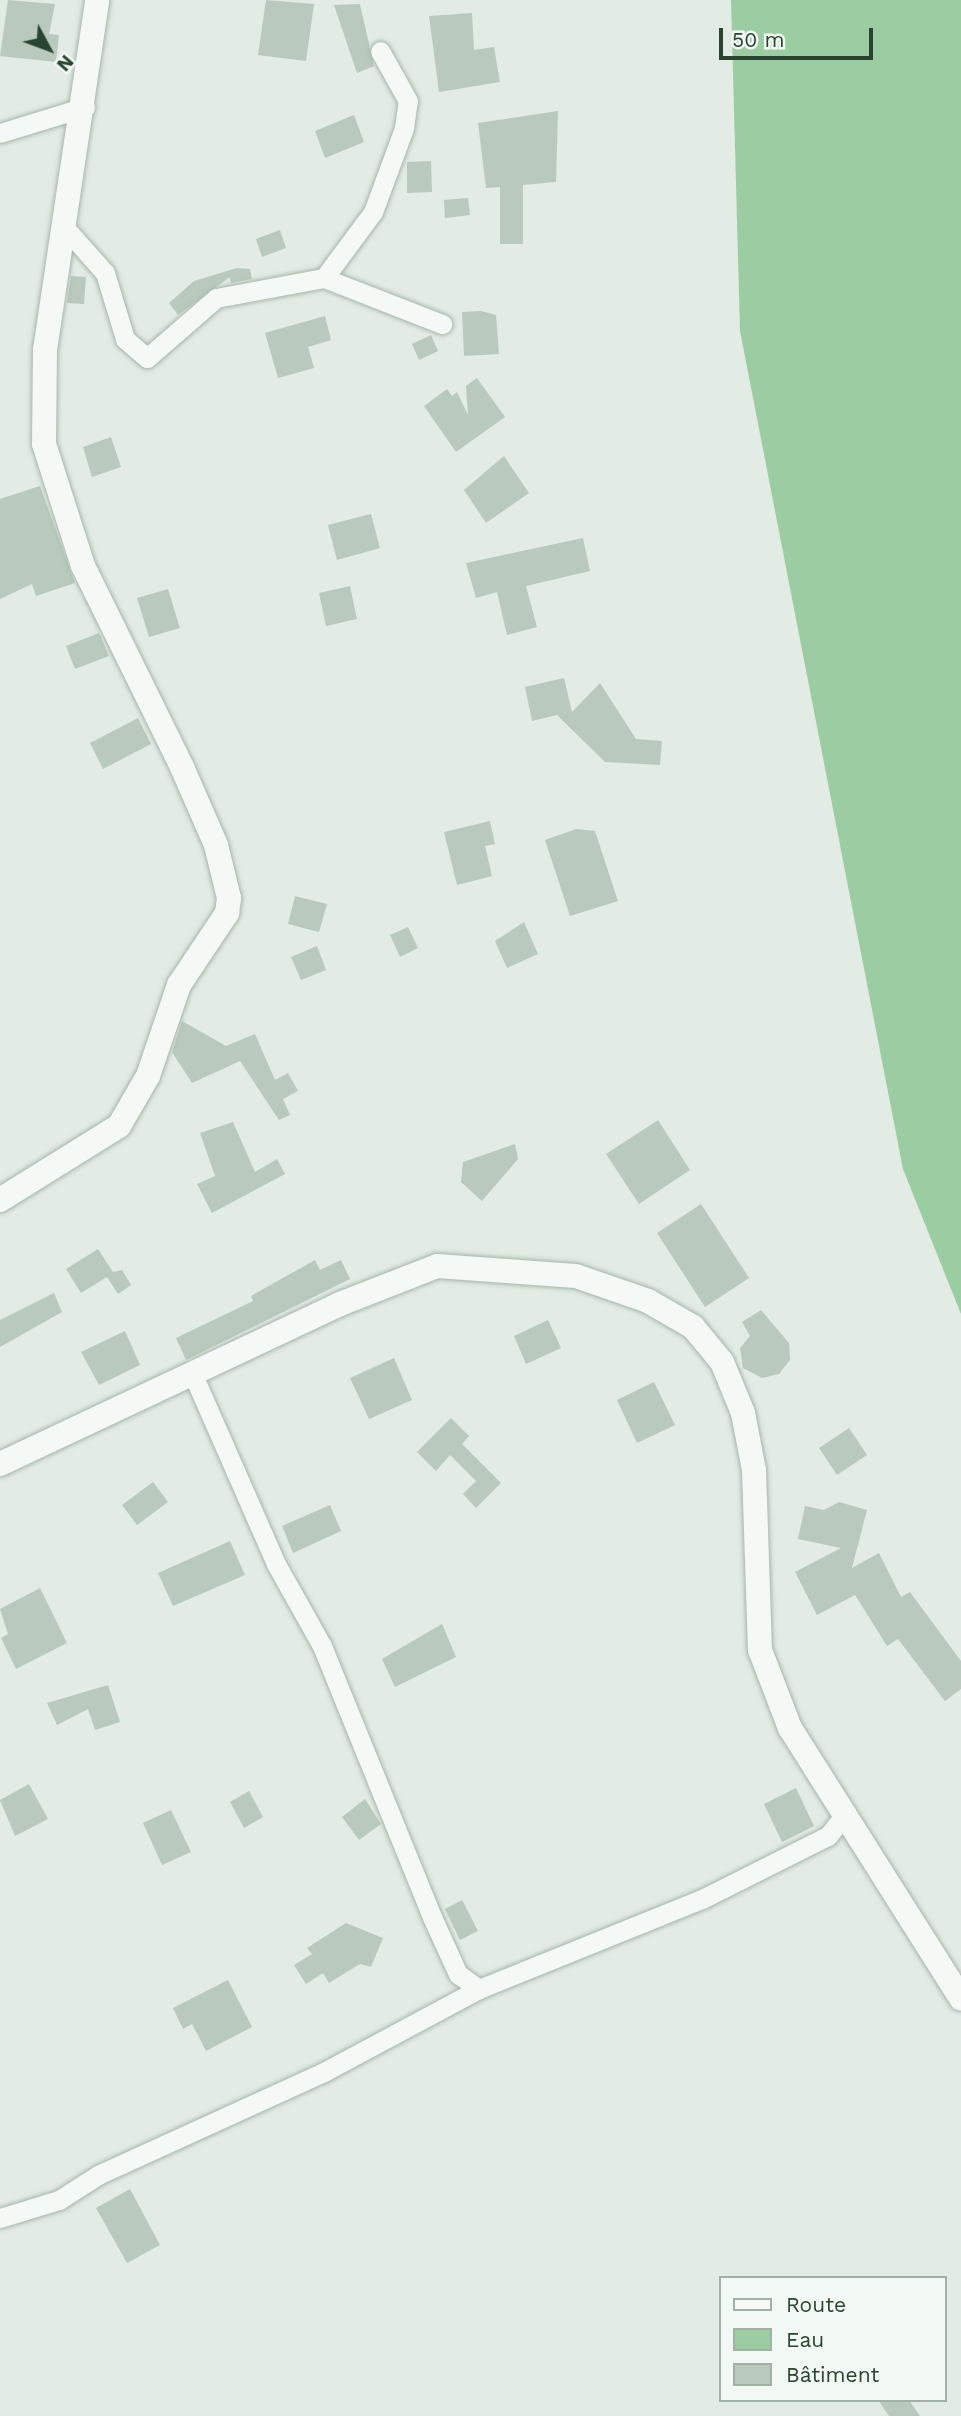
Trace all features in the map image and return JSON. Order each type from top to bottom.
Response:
[{"type":"street","points":[[0,1200],[119,1126],[148,1076],[179,985],[227,913],[229,898],[211,834],[89,578],[52,483],[44,444],[45,350],[85,107],[97,0]]},
{"type":"street","points":[[324,278],[373,212],[404,128],[408,101],[380,51]]},
{"type":"street","points":[[0,133],[85,107]]},
{"type":"street","points":[[66,229],[105,273],[125,339],[147,358],[216,298],[324,278],[442,324]]},
{"type":"street","points":[[0,1464],[152,1390],[194,1377],[340,1304],[437,1266],[576,1276],[648,1301],[693,1327],[722,1362],[743,1413],[754,1470],[760,1650],[790,1728],[843,1816],[961,1999]]},
{"type":"street","points":[[194,1377],[276,1564],[322,1646],[458,1974],[479,1989]]},
{"type":"street","points":[[0,2218],[59,2200],[98,2175],[324,2072],[479,1989],[702,1899],[828,1836],[843,1816]]},
{"type":"water","points":[[731,0],[961,0],[961,1314],[903,1169],[740,331]]},
{"type":"building","points":[[8,0],[55,4],[49,34],[59,35],[56,62],[0,56]]},
{"type":"building","points":[[266,0],[314,4],[306,61],[258,55]]},
{"type":"building","points":[[360,4],[374,66],[357,73],[334,5]]},
{"type":"building","points":[[472,13],[474,50],[494,47],[500,82],[439,92],[429,16]]},
{"type":"building","points":[[558,111],[556,182],[523,185],[523,244],[500,244],[500,187],[486,188],[478,123]]},
{"type":"building","points":[[354,115],[364,142],[325,158],[315,131]]},
{"type":"building","points":[[431,161],[432,192],[407,193],[407,162]]},
{"type":"building","points":[[468,198],[470,215],[445,218],[444,200]]},
{"type":"building","points":[[280,230],[286,248],[262,257],[256,239]]},
{"type":"building","points":[[237,268],[250,269],[252,279],[231,283],[230,277],[178,315],[169,303],[194,281]]},
{"type":"building","points":[[71,276],[86,277],[84,304],[67,303]]},
{"type":"building","points":[[481,311],[496,315],[499,354],[464,356],[462,312]]},
{"type":"building","points":[[325,316],[331,340],[308,347],[314,368],[278,378],[265,333]]},
{"type":"building","points":[[431,335],[438,351],[419,360],[412,344]]},
{"type":"building","points":[[477,378],[505,417],[456,452],[424,406],[447,389],[452,396],[457,392],[468,415],[466,386]]},
{"type":"building","points":[[111,437],[121,467],[92,477],[83,447]]},
{"type":"building","points":[[504,456],[529,493],[486,523],[464,490]]},
{"type":"building","points":[[40,486],[75,583],[36,596],[32,584],[0,599],[0,499]]},
{"type":"building","points":[[371,514],[380,548],[337,560],[328,525]]},
{"type":"building","points":[[583,538],[590,571],[526,586],[537,627],[507,635],[497,592],[476,598],[466,563]]},
{"type":"building","points":[[350,586],[357,619],[326,626],[319,593]]},
{"type":"building","points":[[168,589],[180,628],[149,637],[137,598]]},
{"type":"building","points":[[99,633],[109,656],[75,669],[66,646]]},
{"type":"building","points":[[564,678],[572,712],[600,683],[636,739],[662,741],[660,765],[605,762],[557,715],[532,721],[525,687]]},
{"type":"building","points":[[138,718],[151,744],[103,769],[90,743]]},
{"type":"building","points":[[490,821],[495,844],[485,846],[492,876],[457,885],[444,832]]},
{"type":"building","points":[[576,829],[595,831],[618,901],[570,916],[545,840]]},
{"type":"building","points":[[295,896],[327,904],[319,932],[288,924]]},
{"type":"building","points":[[524,922],[538,954],[507,968],[495,941]]},
{"type":"building","points":[[408,927],[418,948],[400,957],[390,935]]},
{"type":"building","points":[[317,946],[326,970],[301,980],[291,957]]},
{"type":"building","points":[[182,1021],[226,1046],[255,1034],[275,1080],[288,1073],[298,1091],[283,1099],[290,1115],[279,1120],[240,1061],[192,1083],[172,1052]]},
{"type":"building","points":[[658,1120],[690,1170],[639,1204],[606,1154]]},
{"type":"building","points":[[233,1122],[255,1172],[277,1159],[285,1174],[212,1213],[197,1184],[215,1176],[200,1133]]},
{"type":"building","points":[[515,1144],[518,1159],[482,1201],[461,1182],[463,1162]]},
{"type":"building","points":[[701,1204],[749,1278],[705,1307],[657,1233]]},
{"type":"building","points":[[98,1249],[113,1272],[122,1270],[131,1285],[118,1294],[107,1277],[81,1293],[66,1269]]},
{"type":"building","points":[[315,1260],[320,1270],[341,1260],[350,1279],[186,1360],[176,1338],[253,1301],[251,1296]]},
{"type":"building","points":[[54,1293],[62,1312],[0,1347],[0,1320]]},
{"type":"building","points":[[761,1310],[789,1343],[790,1360],[779,1374],[762,1378],[743,1368],[740,1348],[750,1336],[742,1322]]},
{"type":"building","points":[[548,1320],[561,1348],[526,1364],[514,1336]]},
{"type":"building","points":[[125,1331],[140,1365],[99,1385],[81,1352]]},
{"type":"building","points":[[394,1358],[412,1400],[369,1419],[350,1378]]},
{"type":"building","points":[[654,1382],[675,1425],[637,1443],[617,1400]]},
{"type":"building","points":[[451,1418],[469,1436],[462,1444],[501,1483],[476,1508],[463,1494],[476,1481],[450,1455],[436,1471],[417,1452]]},
{"type":"building","points":[[849,1428],[867,1455],[837,1475],[819,1448]]},
{"type":"building","points":[[153,1482],[168,1502],[137,1525],[122,1505]]},
{"type":"building","points":[[839,1502],[867,1510],[852,1568],[879,1553],[901,1597],[910,1592],[961,1661],[961,1689],[945,1701],[898,1639],[887,1646],[855,1595],[817,1615],[795,1572],[841,1548],[798,1539],[805,1506],[824,1510]]},
{"type":"building","points":[[330,1505],[341,1531],[293,1553],[282,1526]]},
{"type":"building","points":[[230,1541],[245,1575],[173,1606],[158,1573]]},
{"type":"building","points":[[40,1588],[67,1643],[16,1669],[1,1638],[8,1634],[0,1609]]},
{"type":"building","points":[[442,1624],[456,1657],[395,1687],[382,1659]]},
{"type":"building","points":[[108,1685],[120,1722],[95,1730],[88,1709],[57,1725],[47,1703]]},
{"type":"building","points":[[29,1784],[48,1819],[15,1836],[0,1800]]},
{"type":"building","points":[[796,1788],[814,1826],[782,1842],[764,1804]]},
{"type":"building","points":[[249,1791],[263,1817],[244,1828],[230,1802]]},
{"type":"building","points":[[365,1799],[381,1824],[359,1840],[342,1817]]},
{"type":"building","points":[[171,1810],[191,1852],[162,1865],[143,1823]]},
{"type":"building","points":[[462,1900],[478,1931],[460,1940],[445,1909]]},
{"type":"building","points":[[346,1923],[383,1938],[371,1967],[360,1964],[329,1983],[323,1973],[306,1984],[294,1965],[312,1954],[307,1948]]},
{"type":"building","points":[[228,1980],[252,2027],[206,2051],[192,2024],[183,2029],[173,2008]]},
{"type":"building","points":[[130,2189],[160,2245],[127,2263],[96,2208]]},
{"type":"building","points":[[879,2402],[910,2402],[920,2416],[889,2416]]}]
